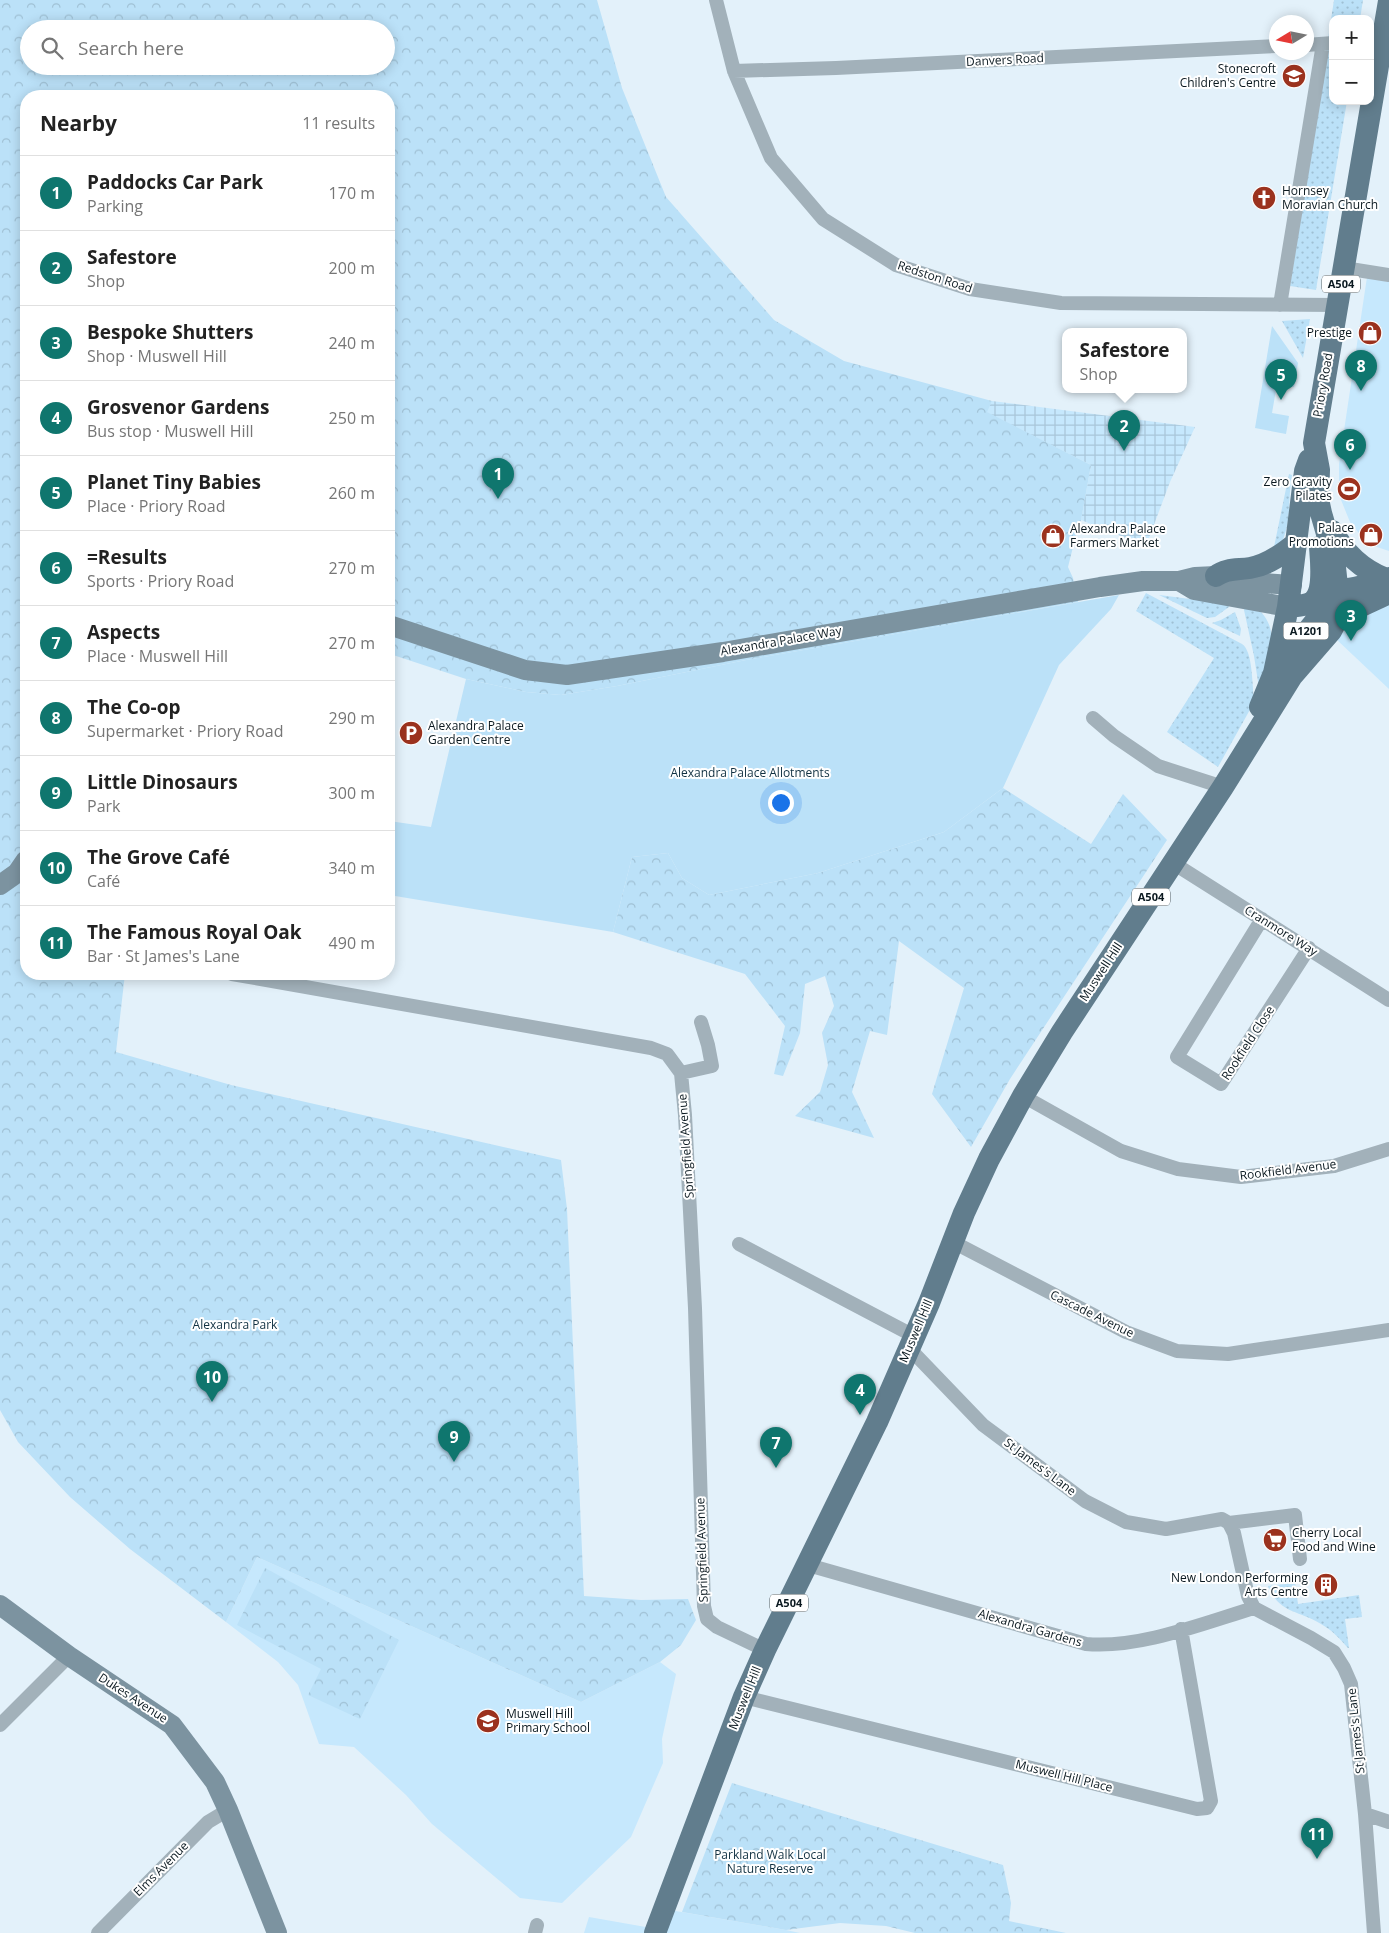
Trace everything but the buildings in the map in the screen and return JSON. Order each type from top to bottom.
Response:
[{"type":"main road","name":"Priory Road","points":[[1330,590],[1334,558],[1318,498],[1319,470],[1314,443],[1336,305],[1344,268],[1376,42],[1389,1]]},
{"type":"main road","name":"Muswell Hill","points":[[1239,762],[1274,672],[1290,596],[1305,471],[1314,443]]},
{"type":"main road","points":[[1321,513],[1338,542],[1350,557],[1388,583]]},
{"type":"main road","points":[[1216,576],[1223,571],[1251,568],[1268,562],[1286,552],[1297,542]]},
{"type":"main road","points":[[1290,596],[1305,605],[1330,590],[1388,583]]},
{"type":"main road","name":"A1201","points":[[1274,672],[1330,614],[1351,611],[1388,583]]},
{"type":"main road","name":"A504","points":[[1330,590],[1330,614]]},
{"type":"main road","points":[[1290,596],[1330,614]]},
{"type":"main road","name":"Muswell Hill","points":[[655,1933],[744,1697],[765,1650],[877,1422],[989,1159],[1023,1096],[1062,1032],[1223,787],[1292,676],[1331,631],[1330,614]]},
{"type":"street","name":"Redston Road","points":[[716,0],[734,71],[771,158],[824,219],[896,265],[970,289],[1060,303],[1336,305]]},
{"type":"street","points":[[1280,305],[1328,44],[1314,44]]},
{"type":"street","name":"Danvers Road","points":[[734,71],[836,68],[1269,46]]},
{"type":"street","points":[[1344,268],[1389,275]]},
{"type":"street","name":"Alexandra Palace Way","points":[[395,627],[525,670],[567,675],[724,652],[1143,581],[1179,581],[1195,577],[1216,576],[1223,580],[1290,596]]},
{"type":"street","name":"Alexandra Palace Way","points":[[1179,581],[1194,590],[1290,596]]},
{"type":"street","points":[[1094,718],[1114,736],[1158,766],[1223,787]]},
{"type":"street","name":"Cranmore Way","points":[[1173,863],[1389,1000]]},
{"type":"street","points":[[0,885],[20,869]]},
{"type":"street","name":"Rookfield Close","points":[[1262,919],[1177,1057],[1221,1084],[1309,948]]},
{"type":"street","points":[[266,980],[651,1048],[667,1054],[681,1073],[712,1066],[708,1045],[700,1022]]},
{"type":"street","name":"Springfield Avenue","points":[[681,1073],[686,1115],[692,1234],[704,1606],[708,1619],[717,1627],[765,1650]]},
{"type":"street","name":"Rookfield Avenue","points":[[1023,1096],[1121,1151],[1178,1169],[1240,1177],[1334,1166],[1389,1149]]},
{"type":"street","name":"Cascade Avenue","points":[[953,1242],[1126,1332],[1177,1351],[1228,1354],[1389,1330]]},
{"type":"street","name":"St James's Lane","points":[[739,1244],[912,1342],[983,1425],[1085,1501],[1126,1522],[1166,1529],[1222,1519],[1229,1523],[1295,1515],[1300,1559]]},
{"type":"street","points":[[1229,1523],[1234,1533],[1248,1596],[1254,1608]]},
{"type":"street","name":"Alexandra Gardens","points":[[808,1565],[1086,1644],[1121,1644],[1254,1608]]},
{"type":"street","name":"Dukes Avenue","points":[[0,1605],[69,1656],[172,1725],[216,1782],[277,1933]]},
{"type":"street","name":"St James's Lane","points":[[1254,1608],[1334,1652],[1351,1684],[1365,1814],[1374,1933]]},
{"type":"street","name":"Muswell Hill Place","points":[[744,1697],[1187,1807],[1207,1808],[1212,1801],[1181,1629]]},
{"type":"street","points":[[0,1725],[69,1656]]},
{"type":"street","name":"Elms Avenue","points":[[98,1933],[208,1822],[228,1810]]},
{"type":"street","points":[[1365,1814],[1389,1822]]},
{"type":"shaded area","points":[[1367,277],[1389,282],[1389,551],[1366,542],[1350,522],[1339,495],[1339,464]]},
{"type":"shaded area","points":[[992,401],[1195,427],[1170,482],[1146,546],[1081,520],[1091,465],[986,412]]},
{"type":"shaded area","points":[[1389,601],[1389,689],[1336,639],[1352,623]]},
{"type":"shaded area","name":"Muswell Hill Primary School","points":[[257,1557],[581,1702],[660,1662],[676,1674],[662,1739],[663,1763],[631,1837],[562,1903],[520,1898],[432,1824],[406,1795],[354,1747],[319,1744],[298,1685],[278,1662],[226,1622]]},
{"type":"shaded area","points":[[664,1909],[800,1933],[584,1933],[589,1917],[657,1929]]},
{"type":"green space","name":"Alexandra Park","points":[[0,0],[597,0],[622,88],[666,197],[774,320],[844,361],[992,401],[987,412],[1091,465],[1080,526],[1068,567],[1073,578],[1078,602],[746,660],[617,686],[561,695],[526,692],[466,679],[395,656],[395,90],[20,90],[20,980],[124,980],[116,1052],[231,1085],[561,1160],[567,1209],[584,1596],[641,1600],[688,1599],[696,1620],[681,1645],[660,1662],[581,1702],[257,1557],[226,1622],[130,1549],[70,1497],[18,1442],[0,1410]]},
{"type":"green space","points":[[1334,0],[1363,0],[1361,15],[1332,15]]},
{"type":"green space","points":[[1329,32],[1329,105],[1346,105],[1316,290],[1290,286]]},
{"type":"green space","points":[[1310,319],[1303,358],[1282,321]]},
{"type":"green space","points":[[1272,326],[1298,363],[1294,387],[1277,384],[1272,413],[1289,416],[1286,434],[1255,428]]},
{"type":"green space","points":[[1289,474],[1292,475],[1288,521],[1279,547],[1274,547]]},
{"type":"green space","points":[[1146,593],[1242,644],[1246,648],[1250,661],[1254,699],[1252,706],[1218,767],[1167,732],[1214,658],[1136,611]]},
{"type":"green space","name":"Alexandra Palace Allotments","points":[[1119,595],[1111,609],[1059,665],[1003,788],[944,832],[818,873],[709,895],[682,878],[668,853],[632,857],[613,932],[395,896],[395,822],[431,827],[466,679],[526,692],[561,695],[617,686],[746,660]]},
{"type":"green space","points":[[1159,595],[1229,604],[1229,607],[1215,617],[1207,618]]},
{"type":"green space","points":[[1245,607],[1261,612],[1271,630],[1272,639],[1269,658],[1259,688],[1244,610]]},
{"type":"green space","points":[[1235,612],[1241,629],[1240,636],[1212,623],[1221,620]]},
{"type":"green space","points":[[1003,788],[1091,844],[1123,794],[1167,840],[1010,1079],[971,1147],[932,1094],[964,988],[899,941],[887,1035],[870,1031],[852,1092],[874,1138],[795,1116],[820,1092],[828,1065],[822,1033],[834,1006],[825,976],[805,984],[800,1033],[783,1076],[774,1074],[785,1026],[745,974],[613,932],[632,857],[668,853],[682,878],[709,895],[818,873],[944,832]]},
{"type":"green space","points":[[265,1568],[399,1640],[360,1719],[308,1695],[321,1669],[237,1625]]},
{"type":"green space","points":[[1294,1575],[1298,1604],[1359,1595],[1362,1617],[1345,1619],[1349,1648],[1325,1626],[1284,1607],[1278,1602],[1268,1586],[1285,1584]]},
{"type":"green space","name":"Parkland Walk Local Nature Reserve","points":[[732,1783],[1003,1865],[1011,1903],[1009,1921],[1066,1933],[915,1933],[886,1926],[840,1923],[786,1930],[682,1912]]},
{"type":"place","name":"Stonecroft Children's Centre","points":[[1294,76]]},
{"type":"place","name":"Hornsey Moravian Church","points":[[1264,198]]},
{"type":"place","name":"Prestige","points":[[1370,333]]},
{"type":"place","name":"The Co-op","points":[[1361,391]]},
{"type":"place","name":"Planet Tiny Babies","points":[[1281,400]]},
{"type":"place","name":"Safestore","points":[[1124,451]]},
{"type":"place","name":"=Results","points":[[1350,470]]},
{"type":"place","name":"Zero Gravity Pilates","points":[[1349,489]]},
{"type":"place","name":"Paddocks Car Park","points":[[498,499]]},
{"type":"place","name":"Palace Promotions","points":[[1371,535]]},
{"type":"place","name":"Alexandra Palace Farmers Market","points":[[1053,536]]},
{"type":"place","name":"Bespoke Shutters","points":[[1351,641]]},
{"type":"place","name":"Alexandra Palace Garden Centre","points":[[411,733]]},
{"type":"place","name":"The Grove Café","points":[[212,1402]]},
{"type":"place","name":"Grosvenor Gardens","points":[[860,1415]]},
{"type":"place","name":"Little Dinosaurs","points":[[454,1462]]},
{"type":"place","name":"Aspects","points":[[776,1468]]},
{"type":"place","name":"Cherry Local Food and Wine","points":[[1275,1540]]},
{"type":"place","name":"New London Performing Arts Centre","points":[[1326,1585]]},
{"type":"place","name":"Muswell Hill Primary School","points":[[488,1721]]},
{"type":"place","name":"The Famous Royal Oak","points":[[1317,1859]]}]
